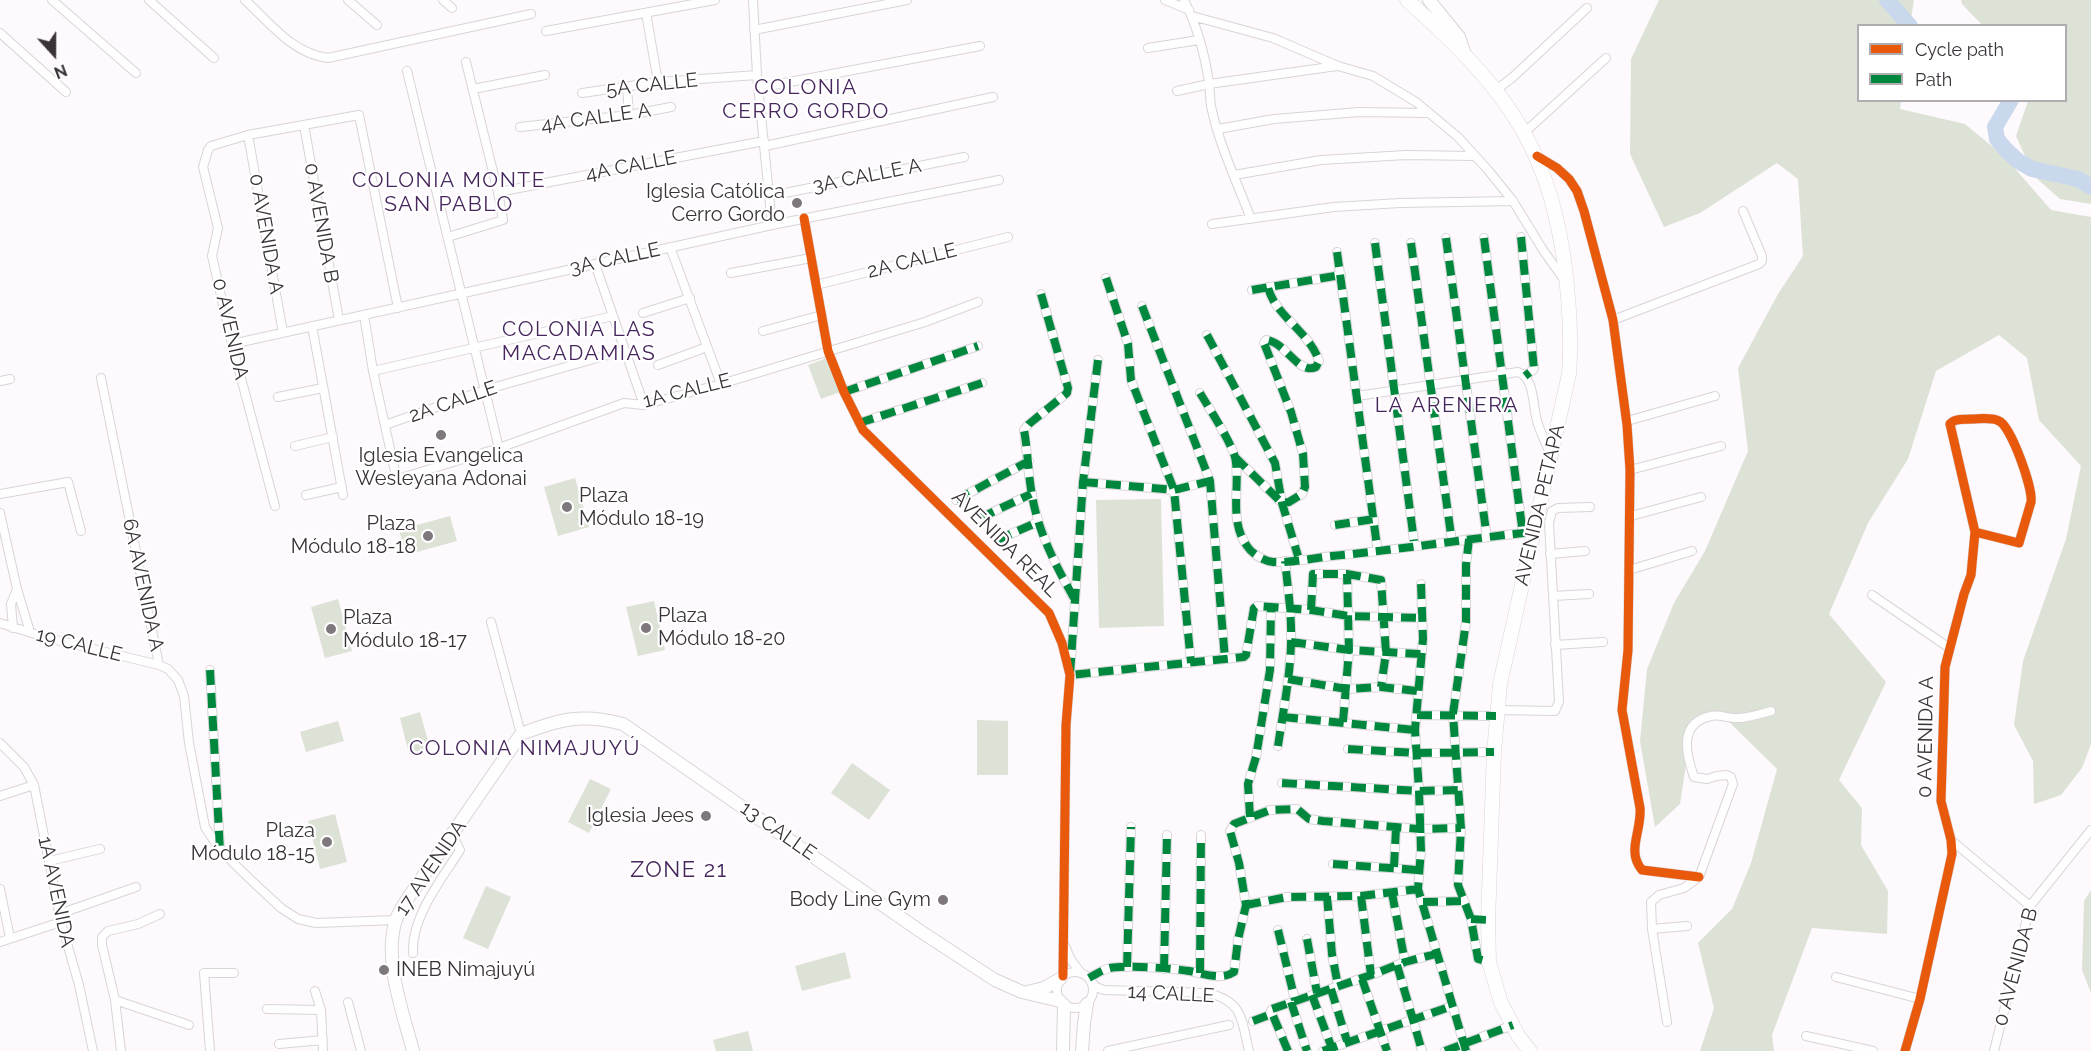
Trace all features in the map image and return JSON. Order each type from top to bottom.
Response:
[{"type":"main road","name":"AVENIDA PETAPA","points":[[1407,0],[1464,54],[1496,90],[1525,132],[1537,156],[1557,215],[1567,284],[1569,374],[1537,519],[1527,530],[1500,684],[1494,752],[1488,920],[1489,962],[1496,989],[1513,1025],[1530,1051]]},
{"type":"street","points":[[52,0],[136,73]]},
{"type":"street","points":[[149,0],[214,58]]},
{"type":"street","points":[[245,0],[292,45],[309,54],[328,58],[531,14]]},
{"type":"street","points":[[348,0],[377,25]]},
{"type":"street","points":[[443,0],[452,8]]},
{"type":"street","points":[[546,31],[715,0]]},
{"type":"street","points":[[753,0],[758,88],[772,225]]},
{"type":"street","points":[[754,30],[908,0]]},
{"type":"street","points":[[1165,0],[1191,13],[1273,38],[1338,66],[1373,76],[1416,102],[1458,137],[1514,201],[1542,250],[1567,284]]},
{"type":"street","points":[[1184,0],[1200,40],[1211,105],[1218,129],[1251,219]]},
{"type":"street","points":[[1429,0],[1459,37],[1464,54]]},
{"type":"street","points":[[1496,90],[1587,8]]},
{"type":"street","points":[[646,13],[658,82]]},
{"type":"street","points":[[0,33],[66,92]]},
{"type":"street","points":[[1148,48],[1200,40]]},
{"type":"street","points":[[758,88],[980,46]]},
{"type":"street","points":[[1525,132],[1606,58]]},
{"type":"street","points":[[448,237],[501,221],[503,218],[466,62]]},
{"type":"street","points":[[1177,91],[1209,84],[1338,66]]},
{"type":"street","points":[[407,71],[500,447]]},
{"type":"street","points":[[473,89],[545,75]]},
{"type":"street","name":"5A CALLE","points":[[582,93],[658,82],[757,75]]},
{"type":"street","points":[[627,87],[629,116]]},
{"type":"street","name":"4A CALLE","points":[[498,192],[765,143],[993,97]]},
{"type":"street","name":"4A CALLE A","points":[[520,128],[629,116],[671,107]]},
{"type":"street","points":[[1218,129],[1274,119],[1359,112],[1430,113]]},
{"type":"street","points":[[248,135],[359,115],[398,308]]},
{"type":"street","name":"0 AVENIDA B","points":[[304,125],[339,320]]},
{"type":"street","name":"0 AVENIDA","points":[[248,135],[212,146],[208,150],[203,168],[218,228],[212,256],[232,344],[275,506]]},
{"type":"street","name":"0 AVENIDA A","points":[[248,135],[284,333]]},
{"type":"street","points":[[1234,176],[1321,160],[1406,155],[1475,156]]},
{"type":"street","points":[[1537,156],[1557,168],[1569,179],[1576,192],[1584,211],[1613,320],[1627,421],[1630,470],[1628,650],[1622,710],[1641,818],[1634,852],[1635,862],[1642,870],[1699,877]]},
{"type":"street","name":"3A CALLE A","points":[[770,196],[964,157]]},
{"type":"street","name":"3A CALLE","points":[[232,344],[804,218],[999,180]]},
{"type":"street","points":[[1212,224],[1334,207],[1514,201]]},
{"type":"street","points":[[1613,320],[1759,264],[1762,256],[1743,211]]},
{"type":"street","name":"AVENIDA REAL","points":[[804,218],[828,351],[844,392],[863,430],[1049,613],[1062,643],[1070,675],[1066,725],[1062,978]]},
{"type":"street","name":"2A CALLE","points":[[816,285],[1008,237]]},
{"type":"street","points":[[1521,237],[1534,369],[1525,376]]},
{"type":"street","points":[[1446,238],[1486,531]]},
{"type":"street","points":[[1235,456],[1238,481],[1235,502],[1246,546],[1261,558],[1272,562],[1359,554],[1523,533],[1527,530],[1484,238]]},
{"type":"street","points":[[1375,243],[1414,541]]},
{"type":"street","points":[[1411,243],[1451,535]]},
{"type":"street","points":[[670,247],[721,384]]},
{"type":"street","points":[[1337,252],[1377,546]]},
{"type":"street","points":[[731,273],[811,258]]},
{"type":"street","points":[[595,264],[644,405]]},
{"type":"street","points":[[1252,290],[1341,276]]},
{"type":"street","points":[[1106,278],[1128,344],[1131,380],[1174,490],[1191,663]]},
{"type":"street","points":[[1268,287],[1275,302],[1305,336],[1319,361],[1312,369],[1304,368],[1280,345],[1269,340],[1264,343],[1291,412],[1303,454],[1305,487],[1302,494],[1289,502],[1282,503]]},
{"type":"street","points":[[1041,294],[1068,388],[1066,393],[1025,428],[1031,494],[1038,522],[1057,568],[1074,598]]},
{"type":"street","points":[[643,313],[690,298]]},
{"type":"street","name":"1A CALLE","points":[[385,425],[396,476],[401,478],[500,447],[624,403],[644,405],[721,384],[925,322],[978,302]]},
{"type":"street","points":[[1142,306],[1210,481],[1225,659]]},
{"type":"street","points":[[364,315],[385,425]]},
{"type":"street","points":[[763,331],[822,315]]},
{"type":"street","points":[[374,371],[613,316]]},
{"type":"street","points":[[306,495],[343,491],[312,326]]},
{"type":"street","points":[[1207,335],[1275,463],[1282,503],[1298,556]]},
{"type":"street","points":[[844,392],[978,346]]},
{"type":"street","points":[[658,365],[707,347]]},
{"type":"street","name":"2A CALLE","points":[[385,425],[485,390],[625,350]]},
{"type":"street","points":[[1098,360],[1083,482],[1070,675],[1246,657],[1254,608],[1257,606],[1311,610],[1348,616],[1421,618]]},
{"type":"street","points":[[1357,396],[1518,372],[1525,376],[1530,388],[1537,421],[1551,456]]},
{"type":"street","name":"6A AVENIDA A","points":[[100,378],[159,665],[168,669],[178,680],[184,696],[189,743],[205,827],[220,850],[281,908],[298,919],[316,923],[395,920]]},
{"type":"street","points":[[0,381],[10,379]]},
{"type":"street","points":[[859,423],[982,383]]},
{"type":"street","points":[[278,397],[324,388]]},
{"type":"street","points":[[1200,393],[1235,456],[1282,503]]},
{"type":"street","points":[[1627,421],[1714,396]]},
{"type":"street","name":"0 AVENIDA A","points":[[1905,1051],[1920,999],[1952,854],[1952,840],[1941,801],[1945,667],[1948,647],[1971,575],[1975,532],[1950,424],[1955,420],[1996,419],[2006,427],[2028,478],[2032,494],[2019,543],[1975,532]]},
{"type":"street","points":[[295,446],[333,437]]},
{"type":"street","points":[[1630,470],[1721,446]]},
{"type":"street","points":[[956,500],[1029,461]]},
{"type":"street","points":[[1083,482],[1174,490],[1210,481]]},
{"type":"street","points":[[0,494],[68,482],[81,531]]},
{"type":"street","points":[[980,518],[1031,494]]},
{"type":"street","points":[[1631,516],[1701,497]]},
{"type":"street","points":[[1417,715],[1555,711],[1559,702],[1549,529],[1552,511],[1590,507]]},
{"type":"street","points":[[0,513],[17,589],[30,632]]},
{"type":"street","points":[[1335,525],[1374,519]]},
{"type":"street","points":[[1537,519],[1549,529]]},
{"type":"street","points":[[997,540],[1038,522]]},
{"type":"street","points":[[1469,539],[1466,566],[1466,622],[1454,714],[1461,828],[1458,885],[1471,919],[1478,959],[1489,962]]},
{"type":"street","points":[[1550,554],[1585,551]]},
{"type":"street","points":[[1629,570],[1692,551]]},
{"type":"street","points":[[1278,746],[1291,642],[1285,561]]},
{"type":"street","points":[[1311,610],[1312,575],[1347,574],[1381,580],[1386,653],[1381,687]]},
{"type":"street","points":[[1343,722],[1349,650],[1347,574]]},
{"type":"street","points":[[1421,584],[1423,639],[1415,730],[1420,829],[1418,889],[1465,1047],[1471,1051]]},
{"type":"street","points":[[13,628],[11,604],[17,589]]},
{"type":"street","points":[[1553,596],[1589,594]]},
{"type":"street","points":[[1872,595],[1948,647]]},
{"type":"street","points":[[1250,817],[1248,784],[1256,757],[1270,670],[1271,607]]},
{"type":"street","points":[[491,622],[521,734]]},
{"type":"street","name":"19 CALLE","points":[[0,623],[159,665]]},
{"type":"street","points":[[1291,642],[1349,650],[1421,654]]},
{"type":"street","points":[[1555,645],[1603,642]]},
{"type":"street","points":[[210,670],[220,850]]},
{"type":"street","points":[[1288,678],[1347,689],[1381,687],[1417,691]]},
{"type":"street","points":[[1667,1022],[1652,929],[1651,902],[1656,897],[1684,888],[1699,877],[1734,780],[1726,775],[1707,779],[1694,777],[1686,741],[1689,732],[1701,720],[1712,716],[1735,718],[1771,711]]},
{"type":"street","name":"13 CALLE","points":[[521,734],[540,727],[588,717],[623,724],[920,931],[995,980],[1022,992],[1062,1003]]},
{"type":"street","points":[[1282,717],[1415,730]]},
{"type":"street","name":"17 AVENIDA","points":[[413,1051],[392,966],[391,951],[395,920],[521,734]]},
{"type":"street","name":"1A AVENIDA","points":[[0,743],[24,767],[34,785],[60,918],[79,985],[93,1051]]},
{"type":"street","points":[[1348,749],[1416,753],[1494,752]]},
{"type":"street","points":[[1282,783],[1419,791],[1459,789]]},
{"type":"street","points":[[0,796],[34,785]]},
{"type":"street","points":[[1087,978],[1108,968],[1127,967],[1226,976],[1234,972],[1245,905],[1239,863],[1230,831],[1234,824],[1250,817],[1270,810],[1297,809],[1305,816],[1316,820],[1396,828],[1461,828]]},
{"type":"street","points":[[1127,967],[1131,827]]},
{"type":"street","points":[[1394,867],[1396,828]]},
{"type":"street","name":"0 AVENIDA B","points":[[1994,1051],[2030,906],[2091,830]]},
{"type":"street","points":[[1164,969],[1167,835]]},
{"type":"street","points":[[1200,973],[1201,835]]},
{"type":"street","points":[[413,953],[413,938],[427,902],[460,850],[456,842],[450,838]]},
{"type":"street","points":[[1952,840],[2030,906]]},
{"type":"street","points":[[49,861],[100,849]]},
{"type":"street","points":[[1333,864],[1418,870]]},
{"type":"street","points":[[0,942],[136,887]]},
{"type":"street","points":[[0,889],[10,938]]},
{"type":"street","points":[[1245,905],[1287,897],[1361,896],[1418,889]]},
{"type":"street","points":[[1392,893],[1401,963],[1422,1051]]},
{"type":"street","points":[[1327,896],[1334,988],[1347,1041]]},
{"type":"street","points":[[1361,896],[1371,975]]},
{"type":"street","points":[[1423,902],[1464,902]]},
{"type":"street","points":[[121,1051],[102,937],[108,931],[138,924],[160,914]]},
{"type":"street","points":[[1471,919],[1488,920]]},
{"type":"street","points":[[1652,929],[1687,926]]},
{"type":"street","points":[[1278,930],[1293,1001],[1307,1051]]},
{"type":"street","name":"AVENIDA REAL","points":[[1063,932],[1068,954],[1087,978]]},
{"type":"street","points":[[1306,939],[1315,994],[1329,1050],[1347,1041],[1452,1006]]},
{"type":"street","points":[[1288,1051],[1272,1009],[1362,979],[1401,963],[1436,954]]},
{"type":"street","points":[[1022,992],[1044,988],[1072,972],[1087,978],[1093,993],[1084,1023],[1082,1051]]},
{"type":"street","points":[[210,1051],[204,973],[234,973]]},
{"type":"street","points":[[1836,977],[1920,999]]},
{"type":"street","points":[[1062,978],[1056,988],[1062,1003],[1063,1051]]},
{"type":"street","name":"14 CALLE","points":[[1087,978],[1099,989],[1112,992],[1209,993],[1226,998],[1239,1012],[1249,1051]]},
{"type":"street","points":[[1362,979],[1387,1051]]},
{"type":"street","points":[[315,991],[321,1010],[323,1051]]},
{"type":"street","name":"14 CALLE","points":[[1089,1002],[1112,992]]},
{"type":"street","points":[[114,999],[189,1025]]},
{"type":"street","points":[[348,1002],[361,1051]]},
{"type":"street","points":[[1062,1003],[1074,1009],[1089,1002]]},
{"type":"street","points":[[267,1009],[321,1010]]},
{"type":"street","points":[[1253,1021],[1272,1014]]},
{"type":"street","points":[[1108,1051],[1229,1024]]},
{"type":"street","points":[[1445,1051],[1465,1047],[1513,1025]]},
{"type":"street","points":[[1806,1036],[1873,1051]]},
{"type":"street","points":[[279,1044],[323,1040]]},
{"type":"shaded area","points":[[1659,0],[1914,0],[1910,24],[1857,24],[1857,102],[1901,102],[1900,109],[1965,124],[2005,157],[2051,210],[2091,217],[2091,744],[2082,768],[2061,795],[2034,804],[2033,761],[2014,725],[2023,661],[2066,539],[2081,466],[2039,420],[2027,358],[1999,335],[1936,371],[1908,459],[1868,523],[1829,614],[1886,682],[1839,780],[1862,808],[1861,845],[1888,891],[1887,934],[1812,928],[1772,1035],[1774,1051],[1700,1051],[1714,1008],[1698,943],[1732,909],[1751,863],[1777,769],[1724,717],[1692,725],[1680,804],[1655,827],[1640,741],[1647,669],[1674,603],[1705,551],[1748,451],[1738,368],[1778,294],[1803,256],[1798,179],[1777,163],[1700,213],[1664,227],[1630,154],[1631,59]]},
{"type":"shaded area","points":[[1961,0],[2091,0],[2091,204],[2060,199],[2034,176],[2016,136],[2028,102],[2067,102],[2067,24],[1981,24]]},
{"type":"shaded area","points":[[827,358],[840,392],[821,399],[808,365]]},
{"type":"shaded area","name":"Plaza Módulo 18-19","points":[[575,478],[589,527],[558,536],[544,487]]},
{"type":"shaded area","points":[[1161,499],[1164,626],[1099,628],[1096,500]]},
{"type":"shaded area","name":"Plaza Módulo 18-18","points":[[450,516],[457,541],[406,555],[399,530]]},
{"type":"shaded area","name":"Plaza Módulo 18-17","points":[[338,599],[352,651],[325,658],[311,607]]},
{"type":"shaded area","name":"Plaza Módulo 18-20","points":[[654,601],[665,650],[638,656],[626,607]]},
{"type":"shaded area","points":[[420,712],[430,748],[409,754],[400,718]]},
{"type":"shaded area","points":[[977,720],[1008,721],[1008,775],[977,775]]},
{"type":"shaded area","points":[[338,721],[344,741],[306,752],[300,732]]},
{"type":"shaded area","points":[[852,763],[890,790],[869,820],[831,793]]},
{"type":"shaded area","points":[[590,779],[611,789],[589,833],[568,822]]},
{"type":"shaded area","name":"Plaza Módulo 18-15","points":[[335,814],[347,862],[320,869],[308,821]]},
{"type":"shaded area","points":[[486,886],[511,897],[488,949],[463,938]]},
{"type":"shaded area","points":[[2091,890],[2091,993],[2082,970],[2084,901]]},
{"type":"shaded area","points":[[845,952],[851,978],[802,991],[795,966]]},
{"type":"shaded area","points":[[748,1031],[753,1051],[716,1051],[713,1040]]},
{"type":"waterway","points":[[1887,0],[1908,24]]},
{"type":"waterway","points":[[2010,102],[1995,127],[1997,139],[2006,150],[2018,161],[2032,169],[2078,179],[2091,187]]},
{"type":"marked path","points":[[1521,237],[1534,369],[1525,376]]},
{"type":"marked path","points":[[1446,238],[1486,531]]},
{"type":"marked path","points":[[1484,238],[1522,527]]},
{"type":"marked path","points":[[1375,243],[1414,541]]},
{"type":"marked path","points":[[1411,243],[1451,535]]},
{"type":"marked path","points":[[1337,252],[1377,546]]},
{"type":"marked path","points":[[1252,290],[1341,275]]},
{"type":"marked path","points":[[1106,278],[1128,344],[1131,380],[1174,490],[1191,663]]},
{"type":"marked path","points":[[1235,457],[1282,503],[1289,502],[1302,494],[1305,487],[1303,454],[1291,412],[1264,343],[1266,340],[1280,346],[1303,366],[1316,367],[1319,361],[1308,341],[1277,306],[1268,287]]},
{"type":"marked path","points":[[1041,294],[1068,388],[1067,393],[1024,430],[1035,509],[1054,561],[1074,598]]},
{"type":"marked path","points":[[1142,306],[1210,481],[1225,659]]},
{"type":"marked path","points":[[1207,335],[1275,463],[1282,503],[1298,556]]},
{"type":"marked path","points":[[844,392],[978,346]]},
{"type":"marked path","points":[[1098,360],[1083,482],[1070,675],[1244,657],[1254,608],[1257,606],[1311,610],[1349,616],[1421,618]]},
{"type":"marked path","points":[[859,423],[982,383]]},
{"type":"marked path","points":[[1200,393],[1225,434],[1235,457],[1236,514],[1241,536],[1252,552],[1266,560],[1295,561],[1533,533]]},
{"type":"marked path","points":[[956,500],[1029,461]]},
{"type":"marked path","points":[[1083,482],[1174,490],[1210,481]]},
{"type":"marked path","points":[[980,518],[1031,494]]},
{"type":"marked path","points":[[1335,525],[1374,519]]},
{"type":"marked path","points":[[997,540],[1038,522]]},
{"type":"marked path","points":[[1469,539],[1466,565],[1466,622],[1453,714],[1461,828],[1458,885],[1471,919],[1478,959],[1489,962]]},
{"type":"marked path","points":[[1278,746],[1288,682],[1291,644],[1285,561]]},
{"type":"marked path","points":[[1311,610],[1313,574],[1347,574],[1381,580],[1386,653],[1381,687]]},
{"type":"marked path","points":[[1343,722],[1349,650],[1347,574]]},
{"type":"marked path","points":[[1421,584],[1423,639],[1415,730],[1421,850],[1418,889],[1466,1051]]},
{"type":"marked path","points":[[1250,817],[1248,784],[1256,757],[1270,670],[1271,607]]},
{"type":"marked path","points":[[1291,642],[1349,650],[1421,654]]},
{"type":"marked path","points":[[210,670],[220,850]]},
{"type":"marked path","points":[[1288,679],[1347,689],[1381,687],[1417,691]]},
{"type":"marked path","points":[[1417,715],[1496,716]]},
{"type":"marked path","points":[[1283,717],[1415,730]]},
{"type":"marked path","points":[[1348,749],[1416,753],[1494,752]]},
{"type":"marked path","points":[[1282,783],[1419,791],[1459,790]]},
{"type":"marked path","points":[[1089,978],[1104,970],[1117,967],[1171,969],[1217,976],[1234,972],[1246,905],[1239,863],[1230,831],[1234,824],[1270,810],[1297,809],[1309,819],[1323,821],[1420,829],[1461,828]]},
{"type":"marked path","points":[[1127,967],[1131,827]]},
{"type":"marked path","points":[[1394,867],[1396,828]]},
{"type":"marked path","points":[[1164,969],[1167,835]]},
{"type":"marked path","points":[[1200,973],[1201,835]]},
{"type":"marked path","points":[[1333,864],[1418,870]]},
{"type":"marked path","points":[[1246,905],[1287,897],[1361,896],[1418,889]]},
{"type":"marked path","points":[[1392,893],[1405,962]]},
{"type":"marked path","points":[[1327,896],[1332,954],[1338,986]]},
{"type":"marked path","points":[[1361,896],[1371,975]]},
{"type":"marked path","points":[[1423,902],[1464,901]]},
{"type":"marked path","points":[[1471,919],[1488,920]]},
{"type":"marked path","points":[[1278,930],[1295,1000]]},
{"type":"marked path","points":[[1307,939],[1317,993]]},
{"type":"marked path","points":[[1288,1051],[1272,1009],[1405,962],[1436,954]]},
{"type":"marked path","points":[[1397,965],[1422,1051]]},
{"type":"marked path","points":[[1362,979],[1387,1051]]},
{"type":"marked path","points":[[1331,989],[1347,1041]]},
{"type":"marked path","points":[[1312,995],[1333,1051]]},
{"type":"marked path","points":[[1291,1002],[1307,1051]]},
{"type":"marked path","points":[[1323,1051],[1452,1006]]},
{"type":"marked path","points":[[1253,1021],[1272,1014]]},
{"type":"marked path","points":[[1445,1051],[1513,1025]]},
{"type":"cycle path","points":[[1537,156],[1557,168],[1569,179],[1577,191],[1613,320],[1627,425],[1630,470],[1628,650],[1622,710],[1640,808],[1635,856],[1642,870],[1699,877]]},
{"type":"cycle path","points":[[804,218],[828,351],[844,392],[863,430],[1049,613],[1062,643],[1070,675],[1066,725],[1063,976]]},
{"type":"cycle path","points":[[1905,1051],[1920,999],[1952,854],[1951,840],[1941,801],[1945,667],[1971,575],[1975,532],[1950,424],[1959,420],[1986,418],[1999,421],[2004,425],[2015,445],[2029,484],[2031,502],[2019,543],[1975,532]]},
{"type":"place","name":"Iglesia Católica Cerro Gordo","points":[[797,203]]},
{"type":"place","name":"Iglesia Evangelica Wesleyana Adonai","points":[[441,435]]},
{"type":"place","name":"Plaza Módulo 18-19","points":[[567,507]]},
{"type":"place","name":"Plaza Módulo 18-18","points":[[428,536]]},
{"type":"place","name":"Plaza Módulo 18-20","points":[[646,628]]},
{"type":"place","name":"Plaza Módulo 18-17","points":[[331,629]]},
{"type":"place","name":"Iglesia Jees","points":[[706,816]]},
{"type":"place","name":"Plaza Módulo 18-15","points":[[327,842]]},
{"type":"place","name":"Body Line Gym","points":[[943,900]]},
{"type":"place","name":"INEB Nimajuyú","points":[[384,970]]},
{"type":"district","name":"COLONIA CERRO GORDO","points":[[806,100]]},
{"type":"district","name":"COLONIA MONTE SAN PABLO","points":[[449,193]]},
{"type":"district","name":"COLONIA LAS MACADAMIAS","points":[[579,342]]},
{"type":"district","name":"LA ARENERA","points":[[1447,406]]},
{"type":"district","name":"COLONIA NIMAJUYÚ","points":[[525,749]]},
{"type":"district","name":"ZONE 21","points":[[679,870]]}]
